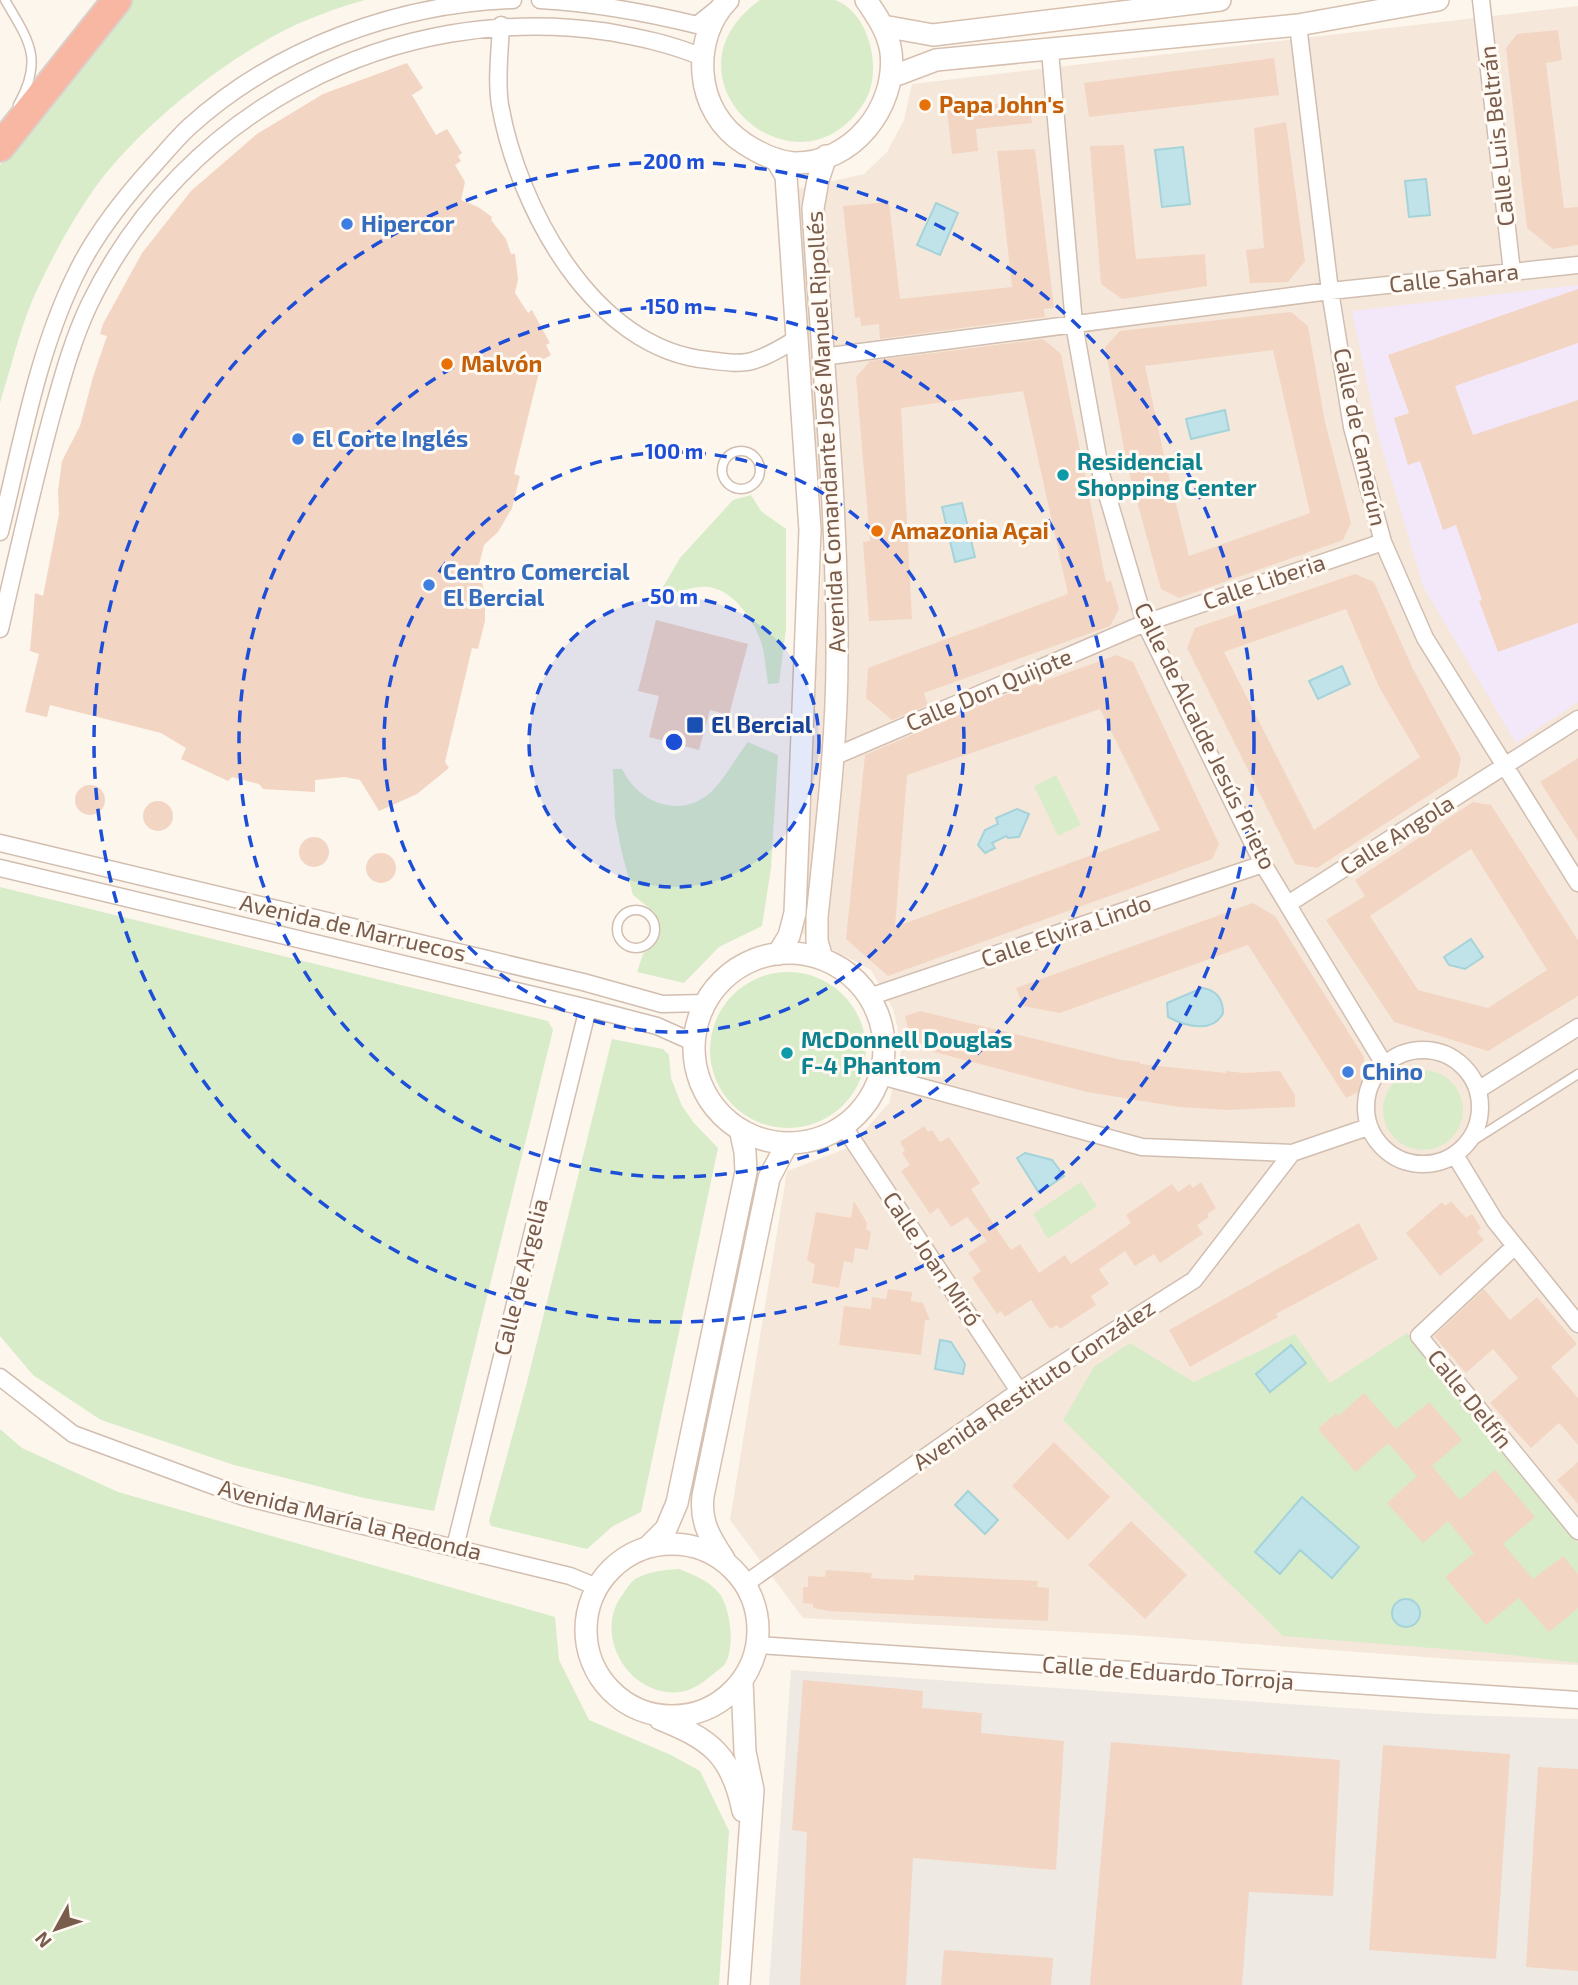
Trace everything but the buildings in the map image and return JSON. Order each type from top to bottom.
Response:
[{"type":"highway","points":[[0,147],[117,0]]},
{"type":"street","points":[[0,532],[47,343],[74,276],[127,194],[188,127],[261,74],[294,56],[366,27],[428,9],[513,0]]},
{"type":"street","points":[[540,0],[591,3],[697,25],[725,3]]},
{"type":"street","points":[[725,3],[708,30],[702,57],[704,86],[714,114],[733,136],[758,152],[791,163],[806,162],[835,153],[863,135],[882,108],[891,77],[891,51],[883,26],[866,0]]},
{"type":"street","points":[[883,26],[933,35],[1220,0]]},
{"type":"street","points":[[891,77],[936,60],[1298,25],[1438,0]]},
{"type":"street","name":"Calle Luis Beltrán","points":[[1481,0],[1512,272]]},
{"type":"street","points":[[0,629],[46,437],[71,346],[108,268],[134,228],[165,189],[227,131],[293,86],[343,62],[419,38],[501,25],[572,26],[660,41],[702,57]]},
{"type":"street","points":[[501,25],[499,102],[524,188],[547,236],[585,288],[605,310],[645,341],[699,359],[743,362],[755,360],[797,338]]},
{"type":"street","name":"Calle de Camerún","points":[[1298,25],[1330,291],[1352,427],[1383,542],[1425,638],[1578,883]]},
{"type":"street","name":"Calle de Alcalde Jesús Prieto","points":[[1050,51],[1074,324],[1101,474],[1145,623],[1263,864],[1384,1064]]},
{"type":"street","name":"Avenida Comandante José Manuel Ripollés","points":[[822,959],[817,941],[817,917],[833,757],[838,659],[836,550],[813,208],[826,156]]},
{"type":"street","name":"Avenida Comandante José Manuel Ripollés","points":[[776,159],[786,176],[810,530],[795,913],[789,936],[778,954]]},
{"type":"street","name":"Calle Sahara","points":[[822,357],[1330,291],[1578,265]]},
{"type":"street","name":"Calle Liberia","points":[[1145,623],[1383,542]]},
{"type":"street","name":"Calle Don Quijote","points":[[833,757],[1145,623]]},
{"type":"street","name":"Calle Angola","points":[[1289,904],[1578,719]]},
{"type":"street","name":"Avenida de Marruecos","points":[[0,843],[662,1003],[706,1003]]},
{"type":"street","name":"Calle Elvira Lindo","points":[[869,997],[1263,864]]},
{"type":"street","name":"Avenida de Marruecos","points":[[0,868],[587,1008],[657,1026],[695,1043]]},
{"type":"street","points":[[778,954],[802,954],[822,959],[849,975],[869,997],[881,1022],[883,1035],[885,1049],[881,1076],[867,1104],[844,1127],[817,1140],[788,1144],[763,1140],[740,1129],[720,1113],[705,1092],[697,1068],[695,1043],[698,1022],[706,1003],[720,984],[737,969],[759,958],[778,954]]},
{"type":"street","name":"Calle de Argelia","points":[[455,1547],[587,1008]]},
{"type":"street","points":[[1478,1090],[1578,1027]]},
{"type":"street","points":[[1415,1050],[1435,1051],[1455,1059],[1478,1090],[1480,1103],[1477,1126],[1468,1144],[1455,1156],[1439,1163],[1419,1165],[1399,1160],[1380,1147],[1368,1127],[1365,1107],[1371,1081],[1384,1064],[1396,1056],[1415,1050]]},
{"type":"street","points":[[881,1076],[1142,1147],[1292,1153],[1368,1127]]},
{"type":"street","name":"Calle Joan Miró","points":[[844,1127],[1019,1391]]},
{"type":"street","points":[[740,1129],[746,1152],[746,1172],[677,1503],[666,1529],[648,1547],[621,1560],[597,1587],[586,1622],[589,1653],[602,1681],[623,1701],[694,1732],[721,1756],[736,1784],[749,1837]]},
{"type":"street","points":[[642,1711],[669,1717],[697,1713],[723,1700],[742,1681],[752,1663],[757,1646],[756,1609],[745,1584],[708,1535],[701,1510],[769,1178],[788,1144]]},
{"type":"street","name":"Avenida Restituto González","points":[[745,1584],[1019,1391],[1194,1279],[1292,1153]]},
{"type":"street","points":[[1455,1156],[1495,1221],[1578,1324]]},
{"type":"street","name":"Calle Delfín","points":[[1515,1246],[1419,1336],[1578,1531]]},
{"type":"street","name":"Avenida María la Redonda","points":[[0,1377],[73,1434],[244,1497],[570,1576],[597,1587]]},
{"type":"street","points":[[648,1547],[687,1545],[711,1553],[727,1563]]},
{"type":"street","name":"Calle de Eduardo Torroja","points":[[757,1646],[1578,1700]]},
{"type":"street","points":[[739,1985],[752,1790],[746,1752],[742,1681]]},
{"type":"lane","points":[[5,0],[32,52],[24,93],[11,116]]},
{"type":"lane","points":[[738,451],[751,454],[760,466],[759,477],[745,489],[732,487],[722,475],[724,460],[738,451]]},
{"type":"lane","points":[[634,910],[647,913],[655,925],[651,942],[641,948],[627,946],[618,935],[620,919],[634,910]]},
{"type":"lane","points":[[1468,1144],[1578,1074]]},
{"type":"shaded area","points":[[1578,6],[1578,1665],[1465,1660],[1130,1635],[803,1618],[730,1520],[787,1171],[850,1147],[889,1103],[902,1047],[893,1009],[871,970],[802,933],[823,544],[797,189],[864,174],[887,152],[904,120],[912,84]]},
{"type":"shaded area","points":[[1578,285],[1578,702],[1516,743],[1424,588],[1378,435],[1352,311]]},
{"type":"shaded area","points":[[791,1670],[1436,1714],[1578,1719],[1578,1985],[769,1985]]},
{"type":"green space","points":[[129,0],[365,0],[295,25],[234,60],[158,119],[115,163],[80,210],[43,278],[26,318],[0,403],[0,165]]},
{"type":"green space","points":[[760,0],[835,0],[857,17],[865,30],[873,59],[870,89],[865,101],[837,131],[805,142],[774,137],[747,120],[728,95],[721,64],[731,31]]},
{"type":"green space","points":[[751,495],[761,511],[786,529],[786,629],[779,683],[768,684],[759,636],[743,609],[727,594],[718,589],[702,587],[656,599],[680,558],[733,500]]},
{"type":"green space","points":[[748,742],[778,755],[771,868],[762,926],[719,947],[684,983],[637,972],[643,954],[656,943],[660,922],[654,912],[633,895],[615,818],[613,769],[622,769],[639,791],[650,799],[662,804],[688,805],[712,791]]},
{"type":"green space","points":[[1056,775],[1081,825],[1058,836],[1034,786]]},
{"type":"green space","points":[[0,887],[548,1021],[553,1030],[434,1511],[364,1498],[234,1465],[101,1420],[33,1375],[0,1336]]},
{"type":"green space","points":[[788,972],[818,978],[843,995],[860,1020],[866,1050],[860,1080],[843,1105],[818,1122],[788,1128],[758,1122],[733,1105],[716,1080],[710,1050],[716,1020],[733,995],[758,978]]},
{"type":"green space","points":[[612,1039],[663,1049],[669,1055],[671,1078],[682,1106],[718,1148],[641,1512],[613,1526],[587,1549],[491,1526],[489,1521],[526,1386]]},
{"type":"green space","points":[[1423,1070],[1438,1073],[1451,1082],[1460,1095],[1463,1110],[1460,1125],[1451,1138],[1438,1147],[1423,1150],[1408,1147],[1395,1138],[1386,1125],[1383,1110],[1386,1095],[1395,1082],[1408,1073]]},
{"type":"green space","points":[[1081,1182],[1097,1206],[1048,1239],[1033,1214]]},
{"type":"green space","points":[[1407,1333],[1578,1543],[1578,1663],[1494,1653],[1283,1636],[1063,1420],[1094,1367],[1130,1343],[1194,1382],[1295,1334],[1330,1383]]},
{"type":"green space","points":[[0,1429],[22,1448],[118,1492],[555,1617],[559,1660],[589,1720],[671,1755],[700,1771],[729,1831],[719,1985],[0,1985]]},
{"type":"green space","points":[[679,1569],[705,1581],[719,1593],[729,1618],[730,1648],[724,1665],[700,1684],[680,1692],[661,1691],[645,1685],[631,1674],[620,1660],[614,1644],[614,1610],[633,1581],[652,1572]]},
{"type":"water","points":[[1183,147],[1190,204],[1162,207],[1155,150]]},
{"type":"water","points":[[1426,179],[1430,215],[1409,217],[1405,181]]},
{"type":"water","points":[[936,203],[958,213],[940,255],[917,245]]},
{"type":"water","points":[[1225,410],[1229,430],[1191,439],[1186,419]]},
{"type":"water","points":[[962,503],[975,557],[955,562],[942,507]]},
{"type":"water","points":[[1342,666],[1350,684],[1318,699],[1309,681]]},
{"type":"water","points":[[1017,809],[1029,814],[1019,837],[1006,836],[992,843],[995,848],[985,853],[978,845],[985,830],[998,824],[996,818]]},
{"type":"water","points":[[1471,939],[1483,957],[1465,969],[1449,965],[1444,957]]},
{"type":"water","points":[[1202,988],[1215,993],[1222,1003],[1223,1013],[1218,1020],[1213,1024],[1198,1026],[1168,1017],[1167,1003]]},
{"type":"water","points":[[1025,1153],[1052,1160],[1064,1176],[1039,1193],[1017,1158]]},
{"type":"water","points":[[940,1340],[951,1342],[965,1364],[963,1374],[935,1369]]},
{"type":"water","points":[[1291,1345],[1306,1363],[1270,1392],[1256,1374]]},
{"type":"water","points":[[968,1491],[998,1520],[985,1534],[955,1505]]},
{"type":"water","points":[[1302,1497],[1359,1547],[1332,1578],[1300,1550],[1280,1574],[1255,1552]]},
{"type":"water","points":[[1406,1599],[1416,1603],[1420,1613],[1416,1623],[1406,1627],[1396,1623],[1392,1613],[1396,1603]]},
{"type":"place","name":"Papa John's","points":[[925,105]]},
{"type":"place","name":"Hipercor","points":[[347,224]]},
{"type":"place","name":"Malvón","points":[[447,364]]},
{"type":"place","name":"El Corte Inglés","points":[[298,439]]},
{"type":"place","name":"Residencial Shopping Center","points":[[1063,475]]},
{"type":"place","name":"Amazonia Açai","points":[[877,531]]},
{"type":"place","name":"Centro Comercial El Bercial","points":[[429,585]]},
{"type":"place","name":"El Bercial","points":[[695,725]]},
{"type":"place","name":"McDonnell Douglas F-4 Phantom","points":[[787,1053]]},
{"type":"place","name":"Chino","points":[[1348,1072]]}]
